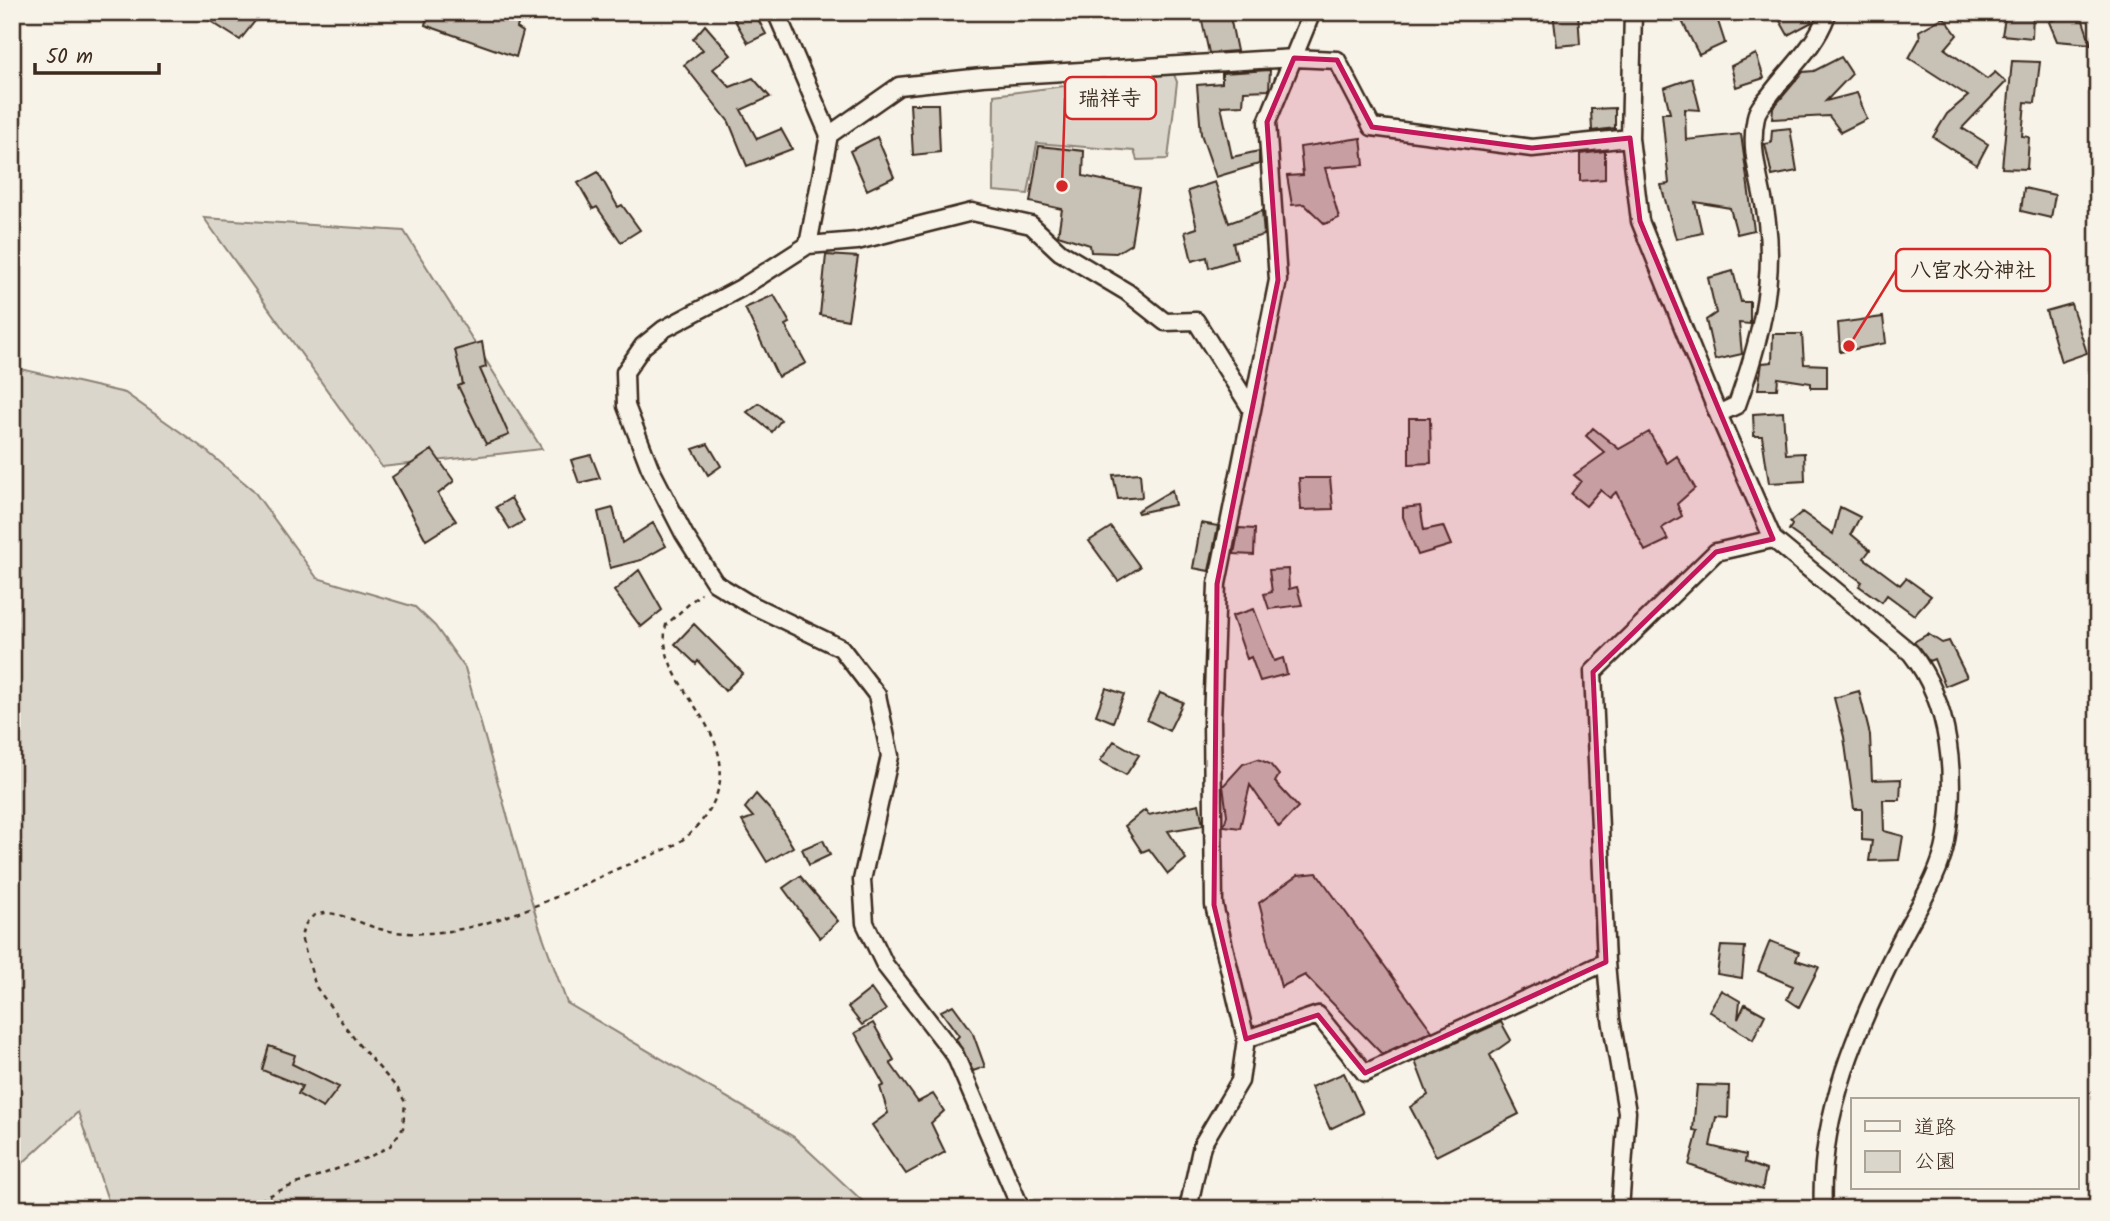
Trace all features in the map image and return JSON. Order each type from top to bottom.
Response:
[{"type":"street","points":[[776,12],[829,135],[808,245]]},
{"type":"street","points":[[1188,1209],[1202,1145],[1240,1081],[1246,1039],[1214,905],[1212,721],[1217,584],[1278,280],[1267,122],[1312,12]]},
{"type":"street","points":[[1633,12],[1630,138],[1640,221],[1718,414],[1773,539],[1911,653],[1923,668],[1947,734],[1946,841],[1930,883],[1879,983],[1843,1080],[1827,1138],[1823,1209]]},
{"type":"street","points":[[1718,414],[1737,405],[1764,320],[1768,287],[1767,223],[1756,173],[1756,114],[1819,36],[1826,17],[1824,12]]},
{"type":"street","points":[[829,135],[899,86],[982,77],[1294,58],[1337,60],[1372,127],[1532,148],[1630,138]]},
{"type":"street","points":[[1021,1209],[956,1055],[885,965],[865,923],[862,880],[890,756],[877,695],[841,648],[748,603],[715,583],[684,534],[650,468],[626,406],[625,372],[643,346],[664,329],[741,288],[808,245],[857,241],[972,212],[1031,225],[1060,252],[1127,292],[1165,321],[1196,321],[1252,410]]},
{"type":"street","points":[[1620,1209],[1627,1112],[1611,1019],[1606,962],[1593,672],[1716,552],[1773,539]]},
{"type":"street","points":[[1246,1039],[1318,1015],[1366,1073],[1606,962]]},
{"type":"path","points":[[242,1209],[369,1157],[390,1146],[403,1128],[405,1102],[398,1089],[359,1045],[316,987],[301,937],[309,918],[318,913],[339,915],[383,930],[425,934],[457,930],[544,901],[676,843],[711,809],[719,786],[719,752],[672,666],[663,635],[674,614],[715,583]]},
{"type":"highlighted area","points":[[1294,58],[1337,60],[1372,127],[1532,148],[1630,138],[1640,221],[1773,539],[1716,552],[1593,672],[1606,962],[1365,1073],[1318,1015],[1246,1039],[1214,905],[1217,584],[1278,280],[1267,122]]},
{"type":"green space","points":[[1173,72],[1177,82],[1168,159],[1137,160],[1134,151],[1037,143],[1028,194],[993,191],[994,95]]},
{"type":"green space","points":[[204,218],[404,231],[542,449],[382,467]]},
{"type":"green space","points":[[12,367],[125,393],[203,448],[253,490],[317,578],[415,607],[435,626],[465,668],[538,923],[567,1003],[794,1137],[871,1209],[111,1209],[78,1112],[12,1173]]},
{"type":"building","points":[[196,12],[240,12],[255,21],[240,40]]},
{"type":"building","points":[[428,12],[521,12],[517,28],[523,32],[516,57],[425,25]]},
{"type":"building","points":[[730,12],[754,12],[766,34],[748,43]]},
{"type":"building","points":[[1200,12],[1229,12],[1237,51],[1209,53]]},
{"type":"building","points":[[1553,12],[1578,12],[1580,44],[1557,46]]},
{"type":"building","points":[[1682,12],[1715,12],[1725,43],[1699,55],[1683,23]]},
{"type":"building","points":[[1775,12],[1806,12],[1812,22],[1788,35]]},
{"type":"building","points":[[2006,12],[2033,12],[2032,38],[2002,35]]},
{"type":"building","points":[[2071,12],[2080,12],[2091,44],[2057,41],[2049,22]]},
{"type":"building","points":[[1944,17],[1957,35],[1945,49],[1987,79],[1995,72],[2006,82],[1962,128],[1988,144],[1977,165],[1933,137],[1947,114],[1968,96],[1909,58],[1920,38],[1919,31]]},
{"type":"building","points":[[705,25],[731,55],[713,69],[730,87],[753,78],[770,97],[741,110],[757,139],[781,129],[792,149],[747,166],[729,122],[684,65],[703,50],[693,39]]},
{"type":"building","points":[[1756,54],[1764,78],[1736,87],[1731,66]]},
{"type":"building","points":[[1841,57],[1852,74],[1826,101],[1857,93],[1867,119],[1841,132],[1829,116],[1772,119],[1773,108],[1803,72],[1814,71]]},
{"type":"building","points":[[2012,61],[2040,62],[2035,103],[2025,102],[2022,136],[2029,137],[2027,169],[2002,168]]},
{"type":"building","points":[[1270,70],[1269,90],[1244,91],[1243,105],[1221,106],[1232,157],[1259,151],[1259,164],[1216,177],[1201,134],[1197,85],[1222,83],[1222,73]]},
{"type":"building","points":[[1692,78],[1700,110],[1685,109],[1686,140],[1741,134],[1754,230],[1737,234],[1730,208],[1695,202],[1702,233],[1676,239],[1661,185],[1669,184],[1662,113],[1670,113],[1664,88]]},
{"type":"building","points":[[910,104],[938,104],[940,152],[913,155]]},
{"type":"building","points":[[1615,108],[1615,128],[1592,131],[1591,109]]},
{"type":"building","points":[[1790,128],[1797,171],[1772,176],[1765,144],[1771,143],[1772,130]]},
{"type":"building","points":[[877,137],[894,177],[867,190],[850,151]]},
{"type":"building","points":[[1361,138],[1364,165],[1325,168],[1339,218],[1325,224],[1304,204],[1292,205],[1287,176],[1303,175],[1300,147]]},
{"type":"building","points":[[1039,146],[1084,151],[1083,176],[1140,188],[1131,244],[1116,253],[1091,252],[1090,245],[1058,235],[1062,209],[1030,202]]},
{"type":"building","points":[[1605,151],[1605,179],[1580,181],[1580,154]]},
{"type":"building","points":[[598,172],[618,207],[622,205],[640,230],[621,242],[597,207],[593,209],[578,183]]},
{"type":"building","points":[[1215,182],[1229,223],[1262,211],[1264,235],[1233,243],[1237,259],[1209,268],[1207,257],[1192,261],[1185,232],[1197,228],[1188,191]]},
{"type":"building","points":[[2024,188],[2055,195],[2051,218],[2021,211]]},
{"type":"building","points":[[826,255],[858,257],[848,320],[820,315]]},
{"type":"building","points":[[1733,271],[1741,302],[1750,302],[1750,324],[1739,323],[1742,354],[1715,360],[1706,320],[1716,313],[1708,278]]},
{"type":"building","points":[[774,295],[790,323],[785,325],[806,363],[778,377],[745,308]]},
{"type":"building","points":[[2071,304],[2087,353],[2061,362],[2046,311]]},
{"type":"building","points":[[1883,317],[1886,343],[1840,352],[1838,323]]},
{"type":"building","points":[[1773,334],[1802,334],[1804,364],[1827,365],[1827,388],[1811,388],[1811,383],[1778,378],[1777,389],[1758,389],[1762,363],[1772,362]]},
{"type":"building","points":[[482,342],[486,367],[480,369],[509,435],[486,444],[458,386],[463,384],[455,350]]},
{"type":"building","points":[[759,403],[781,420],[772,432],[747,412]]},
{"type":"building","points":[[1783,412],[1786,454],[1804,453],[1805,481],[1769,483],[1762,436],[1754,436],[1753,414]]},
{"type":"building","points":[[1409,418],[1430,418],[1431,463],[1409,464]]},
{"type":"building","points":[[1593,428],[1619,449],[1649,432],[1667,463],[1677,456],[1695,488],[1677,504],[1682,516],[1662,528],[1668,540],[1645,551],[1616,492],[1610,498],[1600,490],[1586,506],[1571,494],[1581,481],[1574,475],[1605,453],[1586,436]]},
{"type":"building","points":[[708,444],[721,466],[708,475],[693,449]]},
{"type":"building","points":[[432,450],[454,481],[438,494],[456,521],[426,540],[392,477]]},
{"type":"building","points":[[591,455],[600,478],[579,483],[571,460]]},
{"type":"building","points":[[1140,473],[1142,497],[1118,499],[1113,475]]},
{"type":"building","points":[[1299,478],[1330,478],[1333,509],[1301,510]]},
{"type":"building","points":[[1172,490],[1175,505],[1138,513],[1137,511]]},
{"type":"building","points":[[511,498],[524,521],[510,529],[496,507]]},
{"type":"building","points":[[1420,506],[1424,530],[1443,526],[1451,545],[1418,555],[1403,517],[1403,508]]},
{"type":"building","points":[[1840,507],[1860,517],[1851,534],[1870,550],[1864,558],[1900,585],[1906,578],[1931,596],[1914,615],[1887,595],[1882,602],[1859,586],[1862,582],[1789,530],[1792,525],[1790,522],[1802,512],[1833,534]]},
{"type":"building","points":[[613,508],[622,543],[653,523],[666,546],[641,560],[610,568],[598,512]]},
{"type":"building","points":[[1201,523],[1218,526],[1209,571],[1193,568]]},
{"type":"building","points":[[1111,527],[1140,567],[1118,581],[1089,541]]},
{"type":"building","points":[[1239,528],[1255,529],[1254,555],[1234,554]]},
{"type":"building","points":[[1288,569],[1289,589],[1297,587],[1302,605],[1269,609],[1264,594],[1272,592],[1269,570]]},
{"type":"building","points":[[639,570],[662,610],[641,627],[614,591]]},
{"type":"building","points":[[1254,609],[1274,661],[1283,658],[1287,674],[1260,681],[1251,657],[1247,659],[1232,616]]},
{"type":"building","points":[[694,624],[743,673],[725,691],[698,661],[696,664],[675,644]]},
{"type":"building","points":[[1928,634],[1942,643],[1949,641],[1967,677],[1945,686],[1934,659],[1929,661],[1914,642]]},
{"type":"building","points":[[1106,688],[1124,694],[1113,722],[1096,715]]},
{"type":"building","points":[[1859,691],[1870,735],[1872,780],[1901,779],[1900,800],[1883,800],[1884,831],[1903,836],[1899,860],[1869,861],[1872,841],[1862,840],[1862,809],[1854,809],[1844,737],[1834,698]]},
{"type":"building","points":[[1160,693],[1183,702],[1169,731],[1147,720]]},
{"type":"building","points":[[1114,741],[1139,755],[1126,775],[1100,761]]},
{"type":"building","points":[[1258,759],[1270,764],[1279,775],[1275,782],[1298,807],[1279,827],[1250,785],[1240,828],[1224,826],[1227,815],[1223,786],[1243,764]]},
{"type":"building","points":[[756,794],[773,813],[793,847],[767,862],[742,821],[753,817],[745,808]]},
{"type":"building","points":[[1199,804],[1203,825],[1168,831],[1186,859],[1168,874],[1149,849],[1142,852],[1125,826],[1145,810],[1149,815]]},
{"type":"building","points":[[823,840],[830,855],[809,865],[802,849]]},
{"type":"building","points":[[1317,873],[1432,1031],[1382,1054],[1305,975],[1281,987],[1259,903],[1298,875]]},
{"type":"building","points":[[800,876],[838,921],[820,938],[783,888]]},
{"type":"building","points":[[1770,941],[1799,952],[1796,960],[1819,967],[1799,1007],[1787,999],[1793,986],[1758,971]]},
{"type":"building","points":[[1721,946],[1745,947],[1742,978],[1717,974]]},
{"type":"building","points":[[871,989],[886,1010],[862,1025],[848,1007]]},
{"type":"building","points":[[1721,990],[1740,1001],[1738,1019],[1745,1004],[1765,1015],[1753,1040],[1709,1011]]},
{"type":"building","points":[[953,1005],[972,1031],[985,1067],[973,1071],[956,1039],[959,1036],[941,1011]]},
{"type":"building","points":[[1501,1022],[1511,1040],[1490,1055],[1519,1114],[1436,1156],[1410,1107],[1428,1095],[1415,1061]]},
{"type":"building","points":[[873,1023],[894,1060],[890,1063],[918,1102],[933,1094],[944,1111],[931,1123],[945,1152],[906,1174],[872,1125],[888,1113],[880,1087],[884,1085],[855,1033]]},
{"type":"building","points":[[269,1046],[295,1055],[292,1064],[339,1087],[323,1108],[298,1094],[302,1086],[262,1070]]},
{"type":"building","points":[[1344,1073],[1363,1113],[1330,1129],[1311,1087]]},
{"type":"building","points":[[1697,1085],[1729,1086],[1728,1118],[1716,1117],[1710,1146],[1746,1155],[1745,1162],[1766,1170],[1762,1190],[1689,1165],[1698,1131],[1693,1130]]},
{"type":"place","name":"瑞祥寺","points":[[1062,186]]},
{"type":"place","name":"八宮水分神社","points":[[1849,346]]}]
